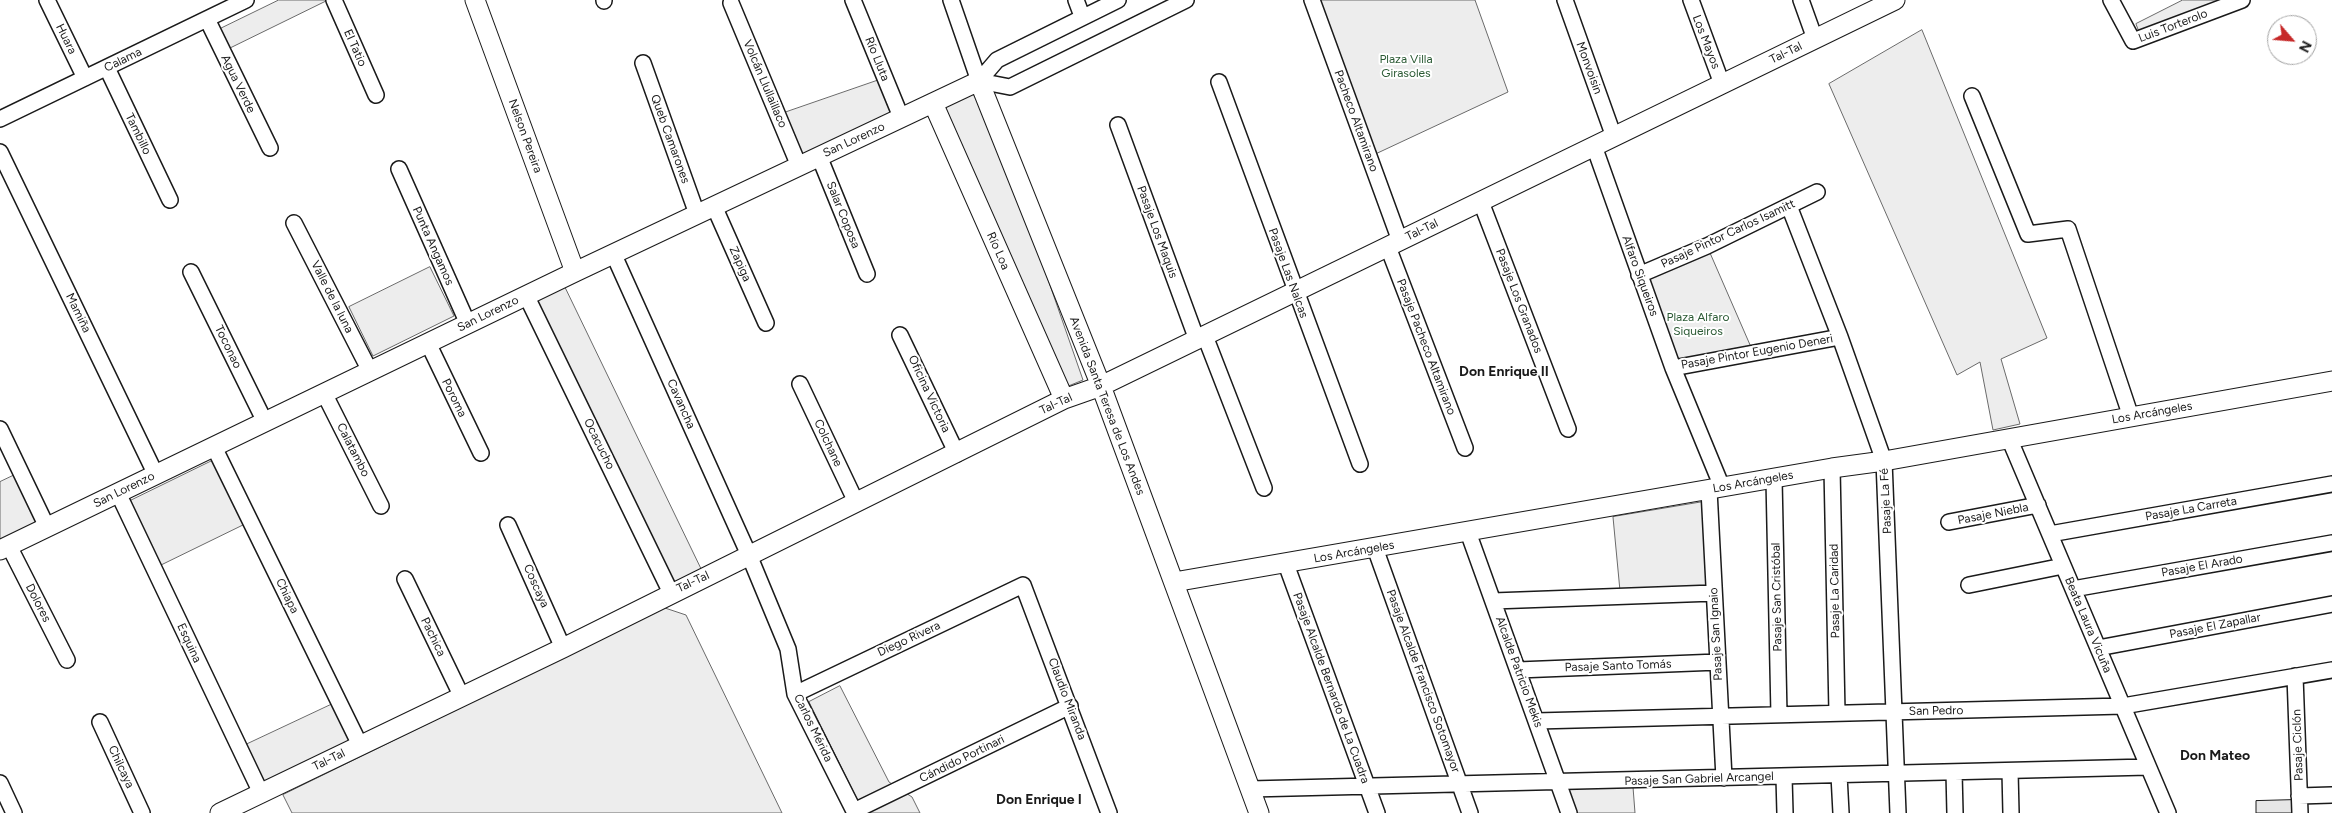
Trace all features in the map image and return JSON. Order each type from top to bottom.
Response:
[{"type":"street","name":"Huara","points":[[47,0],[85,78]]},
{"type":"street","name":"Calama","points":[[0,119],[246,0]]},
{"type":"street","name":"El Tatio","points":[[334,0],[376,95]]},
{"type":"street","name":"Nelson Pereira","points":[[475,0],[575,272]]},
{"type":"street","name":"Río Lluta","points":[[853,0],[901,117]]},
{"type":"street","name":"Avenida Santa Teresa de Los Andes","points":[[951,0],[979,81],[1101,386],[1259,813]]},
{"type":"street","points":[[1076,0],[1082,16]]},
{"type":"street","name":"San Lorenzo","points":[[5,548],[613,253],[979,81],[997,60],[1082,16],[1118,0]]},
{"type":"street","points":[[979,81],[1010,87],[1186,0]]},
{"type":"street","name":"Pacheco Altamirano","points":[[1312,0],[1394,244]]},
{"type":"street","name":"Monvoisin","points":[[1565,0],[1614,137]]},
{"type":"street","name":"Los Mayos","points":[[1690,0],[1722,84]]},
{"type":"street","points":[[1801,0],[1815,39]]},
{"type":"street","name":"Tal-Tal","points":[[220,813],[461,695],[563,648],[671,593],[957,454],[1064,399],[1101,386],[1201,338],[1895,0]]},
{"type":"street","name":"Luis Torterolo","points":[[2111,0],[2133,41],[2242,0]]},
{"type":"street","name":"Volcán Llullaillaco","points":[[731,3],[799,166]]},
{"type":"street","name":"Agua Verde","points":[[207,19],[270,148]]},
{"type":"street","name":"Queb Camarones","points":[[643,63],[696,214]]},
{"type":"street","name":"Tambillo","points":[[107,68],[170,200]]},
{"type":"street","name":"Pasaje Las Nalcas","points":[[1219,82],[1360,464]]},
{"type":"street","points":[[1972,96],[2028,234],[2068,229],[2131,416]]},
{"type":"street","name":"Río Loa","points":[[933,103],[1064,399]]},
{"type":"street","name":"Pasaje Los Maquis","points":[[1118,125],[1201,338],[1264,488]]},
{"type":"street","name":"Alfaro Siqueiros","points":[[1594,146],[1716,489]]},
{"type":"street","name":"Mamiña","points":[[0,152],[156,475]]},
{"type":"street","name":"Salar Coposa","points":[[819,156],[867,274]]},
{"type":"street","name":"Punta Angamos","points":[[399,169],[468,324]]},
{"type":"street","name":"Pasaje Pintor Carlos Isamitt","points":[[1639,275],[1817,192]]},
{"type":"street","name":"Pasaje Los Granados","points":[[1481,202],[1568,429]]},
{"type":"street","name":"Zapiga","points":[[714,206],[766,323]]},
{"type":"street","name":"Pasaje La Fé","points":[[1789,206],[1840,337],[1884,461],[1896,712],[1898,813]]},
{"type":"street","name":"Valle de la luna","points":[[294,223],[370,371]]},
{"type":"street","name":"Pasaje Pacheco Altamirano","points":[[1394,244],[1465,448]]},
{"type":"street","name":"Cavancha","points":[[613,253],[749,556]]},
{"type":"street","name":"Toconao","points":[[191,272],[265,422]]},
{"type":"street","name":"Ocacucho","points":[[526,295],[671,593]]},
{"type":"street","name":"Oficina Victoria","points":[[900,335],[957,454]]},
{"type":"street","name":"Pasaje Pintor Eugenio Deneri","points":[[1673,368],[1840,337]]},
{"type":"street","name":"Poroma","points":[[428,343],[481,452]]},
{"type":"street","name":"Los Arcángeles","points":[[1174,582],[1832,468],[1884,461],[2332,381]]},
{"type":"street","name":"Colchane","points":[[800,384],[856,502]]},
{"type":"street","name":"Calatambo","points":[[324,393],[381,506]]},
{"type":"street","points":[[0,429],[48,527]]},
{"type":"street","name":"Beata Laura Vicuña","points":[[2009,438],[2168,813]]},
{"type":"street","name":"Chiapa","points":[[214,447],[360,745]]},
{"type":"street","name":"Pasaje La Caridad","points":[[1832,468],[1837,713]]},
{"type":"street","name":"Pasaje San Cristóbal","points":[[1774,478],[1779,715]]},
{"type":"street","name":"Pasaje La Carreta","points":[[2050,534],[2332,484]]},
{"type":"street","name":"Pasaje San Ignaio","points":[[1716,489],[1714,593],[1724,778]]},
{"type":"street","name":"Esquina","points":[[118,493],[261,793]]},
{"type":"street","name":"Pasaje Niebla","points":[[1949,522],[2038,505]]},
{"type":"street","name":"Coscaya","points":[[508,525],[563,648]]},
{"type":"street","name":"Alcalde Patricio Mekis","points":[[1468,532],[1569,813]]},
{"type":"street","name":"Pasaje El Arado","points":[[2073,589],[2332,543]]},
{"type":"street","name":"Dolores","points":[[5,548],[67,660]]},
{"type":"street","name":"Pasaje Alcalde Francisco Sotomayor","points":[[1375,548],[1470,813]]},
{"type":"street","name":"Carlos Mérida","points":[[749,556],[788,649],[796,694],[854,812]]},
{"type":"street","name":"Pasaje Alcalde Bernardo de La Cuadra","points":[[1286,564],[1376,813]]},
{"type":"street","points":[[1969,585],[2063,566]]},
{"type":"street","name":"Pachica","points":[[405,579],[461,695]]},
{"type":"street","name":"Diego Rivera","points":[[796,694],[836,672],[1023,585]]},
{"type":"street","name":"Claudio Miranda","points":[[1023,585],[1110,813]]},
{"type":"street","points":[[1493,601],[1714,593]]},
{"type":"street","name":"Pasaje El Zapallar","points":[[2098,648],[2332,604]]},
{"type":"street","name":"Pasaje Santo Tomás","points":[[1518,670],[1718,662]]},
{"type":"street","name":"San Pedro","points":[[1536,721],[2123,706],[2332,670]]},
{"type":"street","name":"Pasaje Ciclón","points":[[2295,676],[2300,813]]},
{"type":"street","name":"Cándido Portinari","points":[[854,812],[1070,706]]},
{"type":"street","name":"Chilcaya","points":[[100,722],[142,813]]},
{"type":"street","name":"Pasaje San Gabriel Arcangel","points":[[1250,789],[1367,788],[2148,767]]},
{"type":"street","points":[[2010,771],[2011,813]]},
{"type":"street","points":[[1954,772],[1955,813]]},
{"type":"street","points":[[1840,775],[1841,813]]},
{"type":"street","points":[[1784,777],[1785,813]]},
{"type":"street","points":[[0,783],[14,813]]},
{"type":"street","points":[[2299,796],[2332,795]]},
{"type":"green space","points":[[279,0],[328,0],[228,49],[218,30]]},
{"type":"green space","name":"Plaza Villa Girasoles","points":[[1312,0],[1475,0],[1508,92],[1369,157]]},
{"type":"green space","points":[[2183,0],[2226,0],[2139,32],[2136,24]]},
{"type":"green space","points":[[1922,30],[2047,338],[2001,359],[2020,424],[1993,430],[1980,362],[1957,375],[1829,84]]},
{"type":"green space","points":[[885,78],[901,117],[799,166],[778,115]]},
{"type":"green space","points":[[979,81],[1083,380],[1066,387],[933,103]]},
{"type":"green space","name":"Plaza Alfaro Siqueiros","points":[[1707,246],[1754,354],[1673,368],[1639,275]]},
{"type":"green space","points":[[430,267],[454,316],[373,356],[349,307]]},
{"type":"green space","points":[[561,279],[705,577],[671,593],[526,295]]},
{"type":"green space","points":[[216,459],[247,523],[161,565],[130,501]]},
{"type":"green space","points":[[21,472],[47,527],[0,550],[0,482]]},
{"type":"green space","points":[[1703,502],[1709,588],[1620,591],[1613,517]]},
{"type":"green space","points":[[665,608],[686,615],[782,813],[292,813],[283,795]]},
{"type":"green space","points":[[840,686],[889,782],[912,797],[920,813],[864,813],[809,702]]},
{"type":"green space","points":[[339,701],[360,745],[261,793],[239,748]]},
{"type":"green space","points":[[1633,787],[1635,813],[1576,813],[1566,788]]},
{"type":"building","points":[[2294,800],[2294,813],[2256,813],[2256,801]]},
{"type":"district","name":"Don Enrique II","points":[[1504,372]]},
{"type":"district","name":"Don Mateo","points":[[2215,756]]},
{"type":"district","name":"Don Enrique I","points":[[1039,800]]}]
